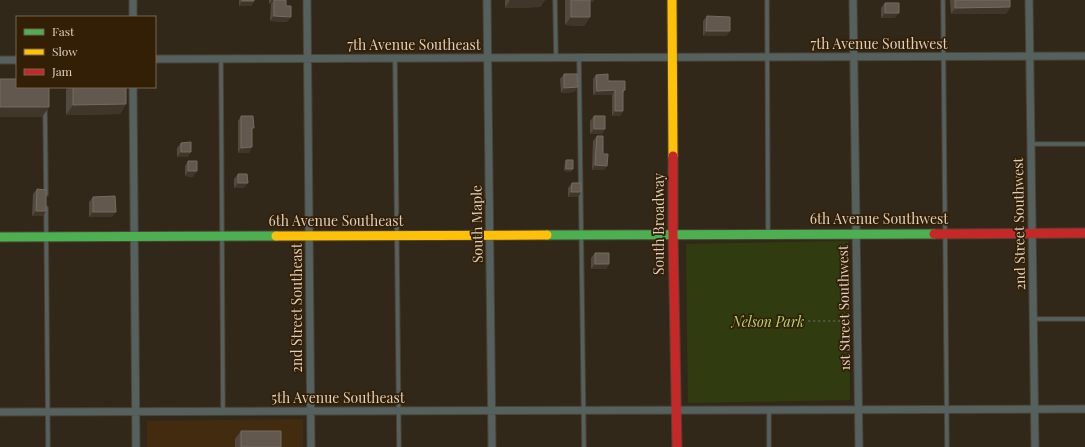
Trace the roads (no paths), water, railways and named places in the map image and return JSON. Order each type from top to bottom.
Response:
[{"type":"street","points":[[133,0],[133,16]]},
{"type":"street","name":"2nd Street Southeast","points":[[307,0],[311,447]]},
{"type":"street","name":"South Maple","points":[[487,0],[492,447]]},
{"type":"street","name":"South Broadway","points":[[672,0],[673,234],[677,447]]},
{"type":"street","name":"1st Street Southwest","points":[[854,0],[859,447]]},
{"type":"street","name":"2nd Street Southwest","points":[[1029,0],[1035,447]]},
{"type":"street","name":"7th Avenue Southwest","points":[[673,58],[1085,56]]},
{"type":"street","name":"7th Avenue Southeast","points":[[156,59],[673,58]]},
{"type":"street","points":[[0,60],[16,60]]},
{"type":"street","points":[[134,88],[136,447]]},
{"type":"street","name":"6th Avenue Southwest","points":[[673,234],[1085,232]]},
{"type":"street","name":"6th Avenue Southeast","points":[[0,237],[135,235],[673,234]]},
{"type":"street","name":"5th Avenue Southeast","points":[[0,412],[1085,409]]},
{"type":"lane","points":[[555,0],[556,58]]},
{"type":"lane","points":[[767,0],[768,234]]},
{"type":"lane","points":[[943,0],[947,447]]},
{"type":"lane","points":[[395,58],[399,447]]},
{"type":"lane","points":[[579,58],[584,447]]},
{"type":"lane","points":[[221,59],[224,412]]},
{"type":"lane","points":[[45,103],[46,197]]},
{"type":"lane","points":[[1031,144],[1085,144]]},
{"type":"lane","points":[[46,205],[48,447]]},
{"type":"lane","points":[[1034,319],[1085,319]]},
{"type":"lane","points":[[769,410],[769,447]]},
{"type":"park label","name":"Nelson Park","points":[[768,322]]}]
